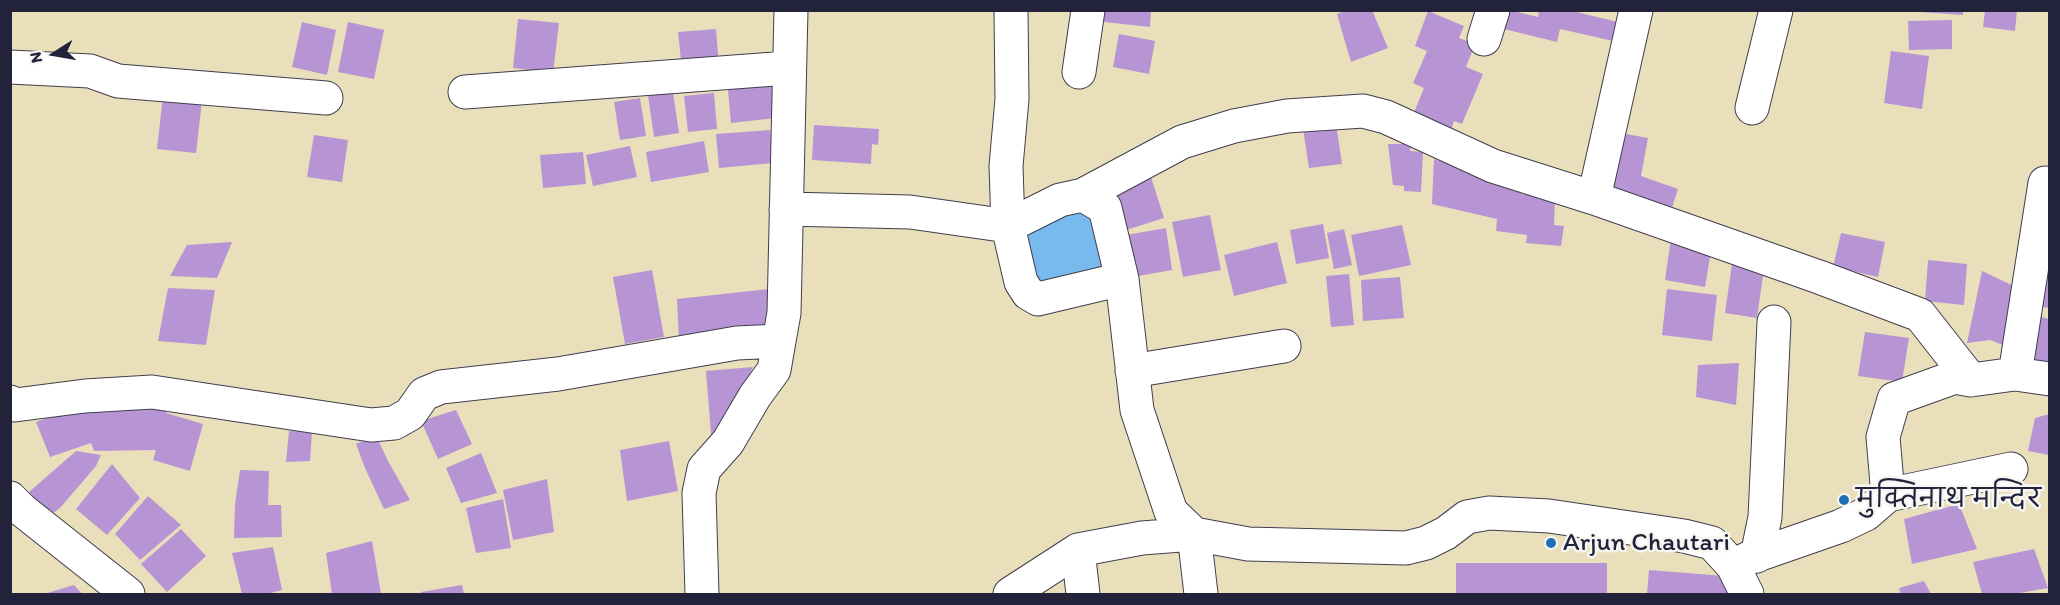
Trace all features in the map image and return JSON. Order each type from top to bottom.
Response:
[{"type":"street","points":[[702,594],[699,493],[704,469],[728,442],[755,396],[774,370],[784,313],[791,10]]},
{"type":"street","points":[[1011,10],[1012,99],[1006,166],[1008,226],[1021,282],[1028,293],[1038,299],[1122,279]]},
{"type":"street","points":[[1079,72],[1088,10]]},
{"type":"street","points":[[1594,198],[1636,10]]},
{"type":"street","points":[[1752,108],[1776,10]]},
{"type":"street","points":[[10,67],[90,70],[118,81],[326,98]]},
{"type":"street","points":[[465,92],[788,68]]},
{"type":"street","points":[[786,209],[910,212],[1008,226],[1060,200],[1083,195],[1182,142],[1234,126],[1287,116],[1363,111],[1386,117],[1493,166],[1594,198],[1920,315],[1971,380]]},
{"type":"street","points":[[2015,374],[2045,183]]},
{"type":"street","points":[[1083,195],[1105,208],[1122,279],[1137,410],[1171,512],[1194,534],[1201,594]]},
{"type":"street","points":[[1746,572],[1765,517],[1774,322]]},
{"type":"street","points":[[10,402],[15,405],[85,396],[152,392],[371,425],[394,423],[410,414],[424,394],[441,387],[558,374],[737,344],[779,341]]},
{"type":"street","points":[[1132,371],[1284,346]]},
{"type":"street","points":[[1888,495],[1883,437],[1894,399],[1955,377],[1971,380],[2015,374],[2049,379]]},
{"type":"street","points":[[1746,572],[1866,514],[1888,495],[2011,470]]},
{"type":"street","points":[[10,498],[128,594]]},
{"type":"street","points":[[1010,594],[1078,550],[1142,538],[1194,534],[1248,544],[1406,548],[1426,543],[1446,533],[1467,517],[1489,513],[1549,516],[1684,536],[1712,543],[1746,572]]},
{"type":"street","points":[[1078,550],[1083,594]]},
{"type":"water","points":[[1089,210],[1104,274],[1043,292],[1019,236],[1042,217]]},
{"type":"building","points":[[1096,10],[1151,10],[1150,27],[1095,21]]},
{"type":"building","points":[[1348,10],[1372,10],[1388,48],[1351,62],[1337,14]]},
{"type":"building","points":[[1509,10],[1538,17],[1539,10],[1568,10],[1626,24],[1622,43],[1560,29],[1557,42],[1504,29]]},
{"type":"building","points":[[1920,10],[1963,10],[1963,15],[1920,12]]},
{"type":"building","points":[[1985,10],[2017,10],[2015,31],[1983,27]]},
{"type":"building","points":[[1428,11],[1464,26],[1459,38],[1475,44],[1466,67],[1483,74],[1462,124],[1454,121],[1451,131],[1413,115],[1424,88],[1413,83],[1427,51],[1415,46]]},
{"type":"building","points":[[518,19],[559,23],[553,73],[513,68]]},
{"type":"building","points":[[1952,20],[1952,49],[1909,50],[1908,21]]},
{"type":"building","points":[[302,22],[336,30],[327,75],[292,67]]},
{"type":"building","points":[[348,22],[384,30],[374,79],[338,72]]},
{"type":"building","points":[[716,29],[719,67],[682,70],[678,32]]},
{"type":"building","points":[[1119,34],[1155,41],[1149,74],[1113,67]]},
{"type":"building","points":[[1891,51],[1929,56],[1922,109],[1884,103]]},
{"type":"building","points":[[771,75],[776,118],[731,123],[727,80]]},
{"type":"building","points":[[671,79],[679,133],[654,137],[646,82]]},
{"type":"building","points":[[714,93],[717,129],[688,132],[684,96]]},
{"type":"building","points":[[163,96],[202,101],[196,153],[157,149]]},
{"type":"building","points":[[640,98],[646,136],[620,140],[614,102]]},
{"type":"building","points":[[1335,117],[1342,164],[1309,168],[1302,122]]},
{"type":"building","points":[[814,125],[879,129],[878,145],[872,144],[871,164],[812,160]]},
{"type":"building","points":[[770,130],[773,163],[719,168],[716,134]]},
{"type":"building","points":[[1621,133],[1648,138],[1641,176],[1678,189],[1670,214],[1611,194]]},
{"type":"building","points":[[314,135],[348,140],[342,182],[307,177]]},
{"type":"building","points":[[704,141],[709,172],[651,182],[646,152]]},
{"type":"building","points":[[1388,144],[1411,144],[1410,151],[1423,152],[1421,192],[1404,191],[1404,186],[1393,185]]},
{"type":"building","points":[[630,146],[637,177],[593,186],[586,155]]},
{"type":"building","points":[[583,152],[586,184],[543,188],[540,155]]},
{"type":"building","points":[[1434,159],[1493,181],[1520,182],[1521,194],[1555,197],[1554,225],[1564,226],[1561,246],[1526,243],[1527,235],[1496,231],[1497,219],[1432,204]]},
{"type":"building","points":[[1151,177],[1164,218],[1123,231],[1110,190]]},
{"type":"building","points":[[1210,215],[1221,270],[1183,277],[1172,222]]},
{"type":"building","points":[[1323,224],[1329,258],[1296,264],[1290,230]]},
{"type":"building","points":[[1402,225],[1411,265],[1359,276],[1351,235]]},
{"type":"building","points":[[1166,228],[1172,270],[1133,277],[1126,235]]},
{"type":"building","points":[[1344,229],[1352,265],[1334,269],[1327,233]]},
{"type":"building","points":[[1841,233],[1885,242],[1878,277],[1833,267]]},
{"type":"building","points":[[1671,238],[1712,245],[1705,287],[1665,280]]},
{"type":"building","points":[[232,242],[217,278],[170,276],[187,245]]},
{"type":"building","points":[[1277,242],[1287,283],[1234,296],[1224,255]]},
{"type":"building","points":[[1733,257],[1765,262],[1757,318],[1725,313]]},
{"type":"building","points":[[1928,260],[1967,264],[1964,305],[1925,301]]},
{"type":"building","points":[[2040,263],[2049,263],[2049,308],[2037,306]]},
{"type":"building","points":[[652,270],[664,337],[625,344],[613,277]]},
{"type":"building","points":[[1982,271],[2020,289],[2003,345],[1990,340],[1967,343]]},
{"type":"building","points":[[1349,274],[1354,325],[1331,327],[1326,276]]},
{"type":"building","points":[[1400,277],[1404,318],[1363,321],[1361,280]]},
{"type":"building","points":[[168,288],[215,290],[206,345],[158,341]]},
{"type":"building","points":[[778,288],[777,330],[679,341],[677,299]]},
{"type":"building","points":[[1667,289],[1717,295],[1712,341],[1662,335]]},
{"type":"building","points":[[2034,315],[2049,319],[2049,364],[2031,363]]},
{"type":"building","points":[[1865,332],[1909,338],[1902,382],[1858,376]]},
{"type":"building","points":[[1739,363],[1736,405],[1696,397],[1698,365]]},
{"type":"building","points":[[753,367],[724,431],[711,434],[706,371]]},
{"type":"building","points":[[116,407],[166,409],[166,413],[203,424],[190,471],[153,460],[156,450],[94,451],[91,443],[50,457],[36,422],[62,413]]},
{"type":"building","points":[[456,410],[472,444],[438,459],[421,421]]},
{"type":"building","points":[[2049,414],[2049,455],[2028,451],[2035,418]]},
{"type":"building","points":[[289,431],[312,432],[310,461],[286,462]]},
{"type":"building","points":[[376,435],[410,500],[384,509],[356,444]]},
{"type":"building","points":[[669,441],[678,491],[627,501],[620,450]]},
{"type":"building","points":[[76,451],[101,455],[96,466],[60,508],[49,516],[29,492]]},
{"type":"building","points":[[481,453],[497,493],[461,503],[446,468]]},
{"type":"building","points":[[112,464],[140,498],[107,535],[76,509]]},
{"type":"building","points":[[240,470],[269,471],[268,505],[281,505],[282,537],[234,538],[235,504]]},
{"type":"building","points":[[547,479],[554,532],[513,540],[503,490]]},
{"type":"building","points":[[148,496],[181,525],[140,560],[115,534]]},
{"type":"building","points":[[503,499],[511,548],[476,553],[466,508]]},
{"type":"building","points":[[1959,504],[1977,549],[1912,564],[1904,519]]},
{"type":"building","points":[[181,529],[206,556],[167,592],[141,564]]},
{"type":"building","points":[[372,541],[381,594],[332,594],[326,553]]},
{"type":"building","points":[[273,547],[282,590],[267,594],[242,594],[232,553]]},
{"type":"building","points":[[2034,549],[2048,588],[2014,594],[1982,594],[1973,562]]},
{"type":"building","points":[[1456,563],[1607,563],[1607,594],[1456,594]]},
{"type":"building","points":[[1649,570],[1724,576],[1733,594],[1647,594]]},
{"type":"building","points":[[1924,581],[1931,594],[1901,594],[1899,588]]},
{"type":"building","points":[[74,585],[82,594],[44,594]]},
{"type":"building","points":[[462,585],[464,594],[421,594],[421,592]]},
{"type":"place","name":"मुक्तिनाथ मन्दिर","points":[[1844,500]]},
{"type":"place","name":"Arjun Chautari","points":[[1551,543]]}]
